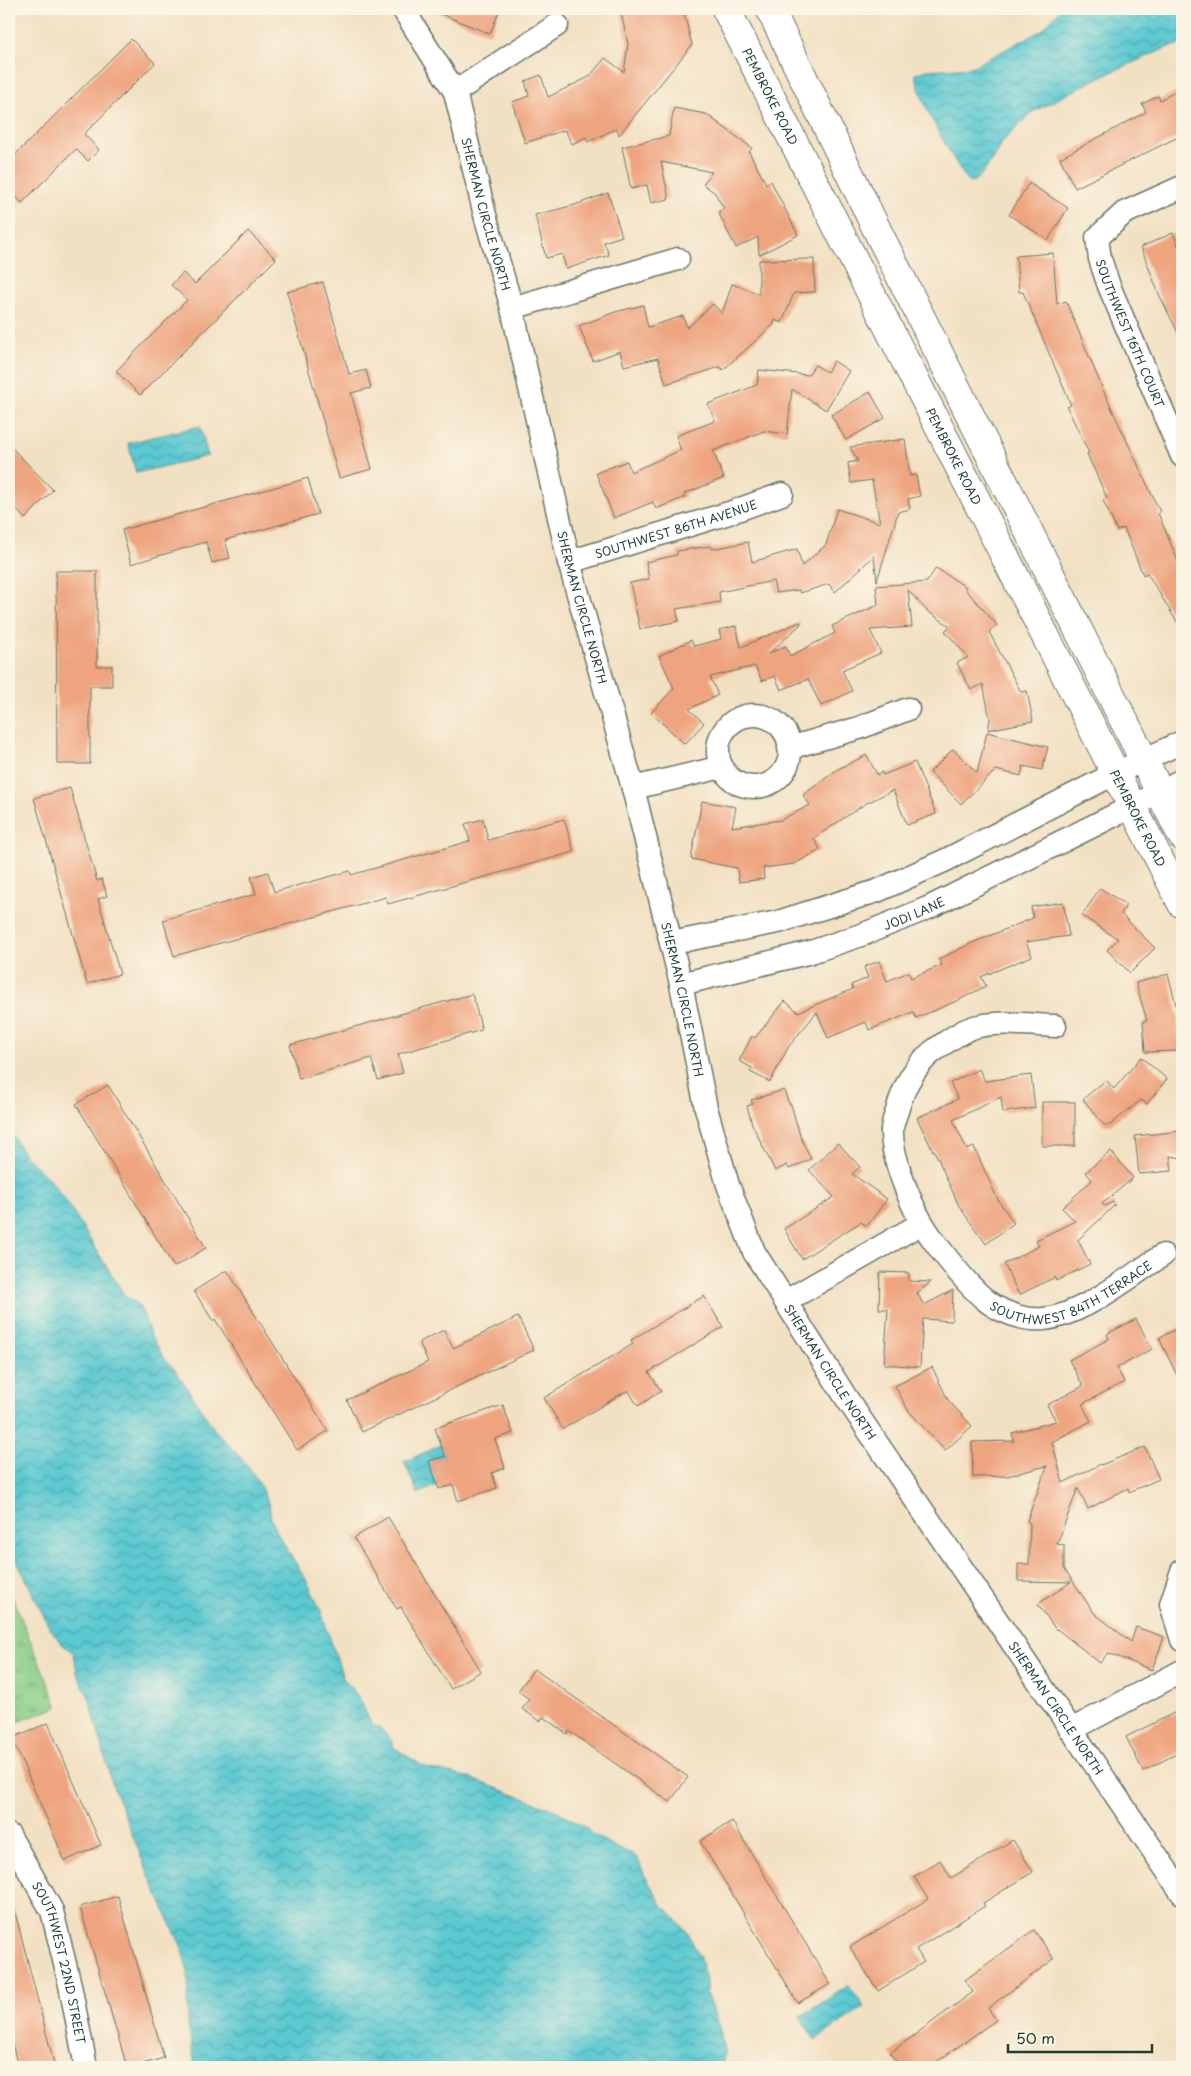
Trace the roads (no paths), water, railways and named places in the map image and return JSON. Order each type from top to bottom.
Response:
[{"type":"main road","name":"PEMBROKE ROAD","points":[[726,9],[1182,904]]},
{"type":"main road","points":[[770,9],[877,230],[1144,760],[1171,786],[1182,836]]},
{"type":"street","name":"SHERMAN CIRCLE NORTH","points":[[404,9],[455,92],[485,214],[512,308],[569,562],[633,788],[681,984],[706,1108],[728,1184],[754,1252],[847,1399],[1182,1893]]},
{"type":"street","points":[[455,92],[557,25]]},
{"type":"street","name":"SOUTHWEST 16TH COURT","points":[[1182,187],[1124,213],[1097,238],[1100,259],[1108,286],[1182,456]]},
{"type":"street","points":[[512,308],[678,260]]},
{"type":"street","name":"SOUTHWEST 86TH AVENUE","points":[[569,562],[729,513],[782,494]]},
{"type":"street","points":[[789,748],[858,728],[908,709]]},
{"type":"street","points":[[751,715],[763,716],[783,730],[789,748],[787,765],[781,775],[771,783],[760,787],[749,787],[738,783],[728,776],[722,767],[718,756],[719,744],[723,733],[730,724],[740,718],[751,715]]},
{"type":"street","points":[[671,943],[778,922],[877,891],[946,860],[1116,773],[1182,742]]},
{"type":"street","points":[[633,788],[722,767]]},
{"type":"street","points":[[1133,806],[1171,786]]},
{"type":"street","name":"JODI LANE","points":[[681,984],[811,952],[864,934],[928,908],[1133,806]]},
{"type":"street","name":"SOUTHWEST 84TH TERRACE","points":[[1055,1026],[1007,1024],[978,1026],[955,1036],[929,1054],[911,1074],[901,1096],[892,1129],[896,1163],[922,1223],[982,1298],[1012,1316],[1043,1319],[1063,1316],[1086,1305],[1163,1255]]},
{"type":"street","points":[[786,1301],[922,1223]]},
{"type":"street","points":[[1182,1571],[1171,1604],[1182,1640]]},
{"type":"street","points":[[1071,1730],[1182,1671]]},
{"type":"street","name":"SOUTHWEST 22ND STREET","points":[[9,1835],[52,1911],[70,1985],[86,2067]]},
{"type":"water","points":[[1061,9],[1182,9],[1182,44],[1169,47],[1100,77],[1033,112],[1003,141],[985,171],[973,182],[967,181],[930,116],[915,74],[927,70],[972,67],[1042,30]]},
{"type":"water","points":[[200,426],[208,456],[136,473],[128,443]]},
{"type":"water","points":[[9,1129],[24,1154],[50,1180],[66,1201],[125,1296],[137,1303],[143,1313],[150,1334],[165,1359],[176,1371],[214,1429],[247,1465],[258,1481],[269,1505],[271,1518],[278,1534],[308,1583],[321,1611],[343,1678],[360,1699],[372,1726],[379,1727],[393,1742],[393,1747],[426,1768],[467,1777],[555,1810],[581,1824],[592,1834],[619,1849],[633,1854],[638,1859],[644,1874],[664,1908],[668,1910],[688,1933],[700,1958],[706,1980],[706,1994],[719,2026],[724,2050],[721,2067],[195,2067],[188,2024],[188,1972],[181,1946],[147,1871],[112,1784],[89,1697],[77,1673],[74,1653],[63,1645],[49,1627],[9,1544]]},
{"type":"water","points":[[451,1440],[466,1471],[418,1494],[404,1462]]},
{"type":"water","points":[[849,1985],[864,2007],[815,2040],[800,2017]]}]
